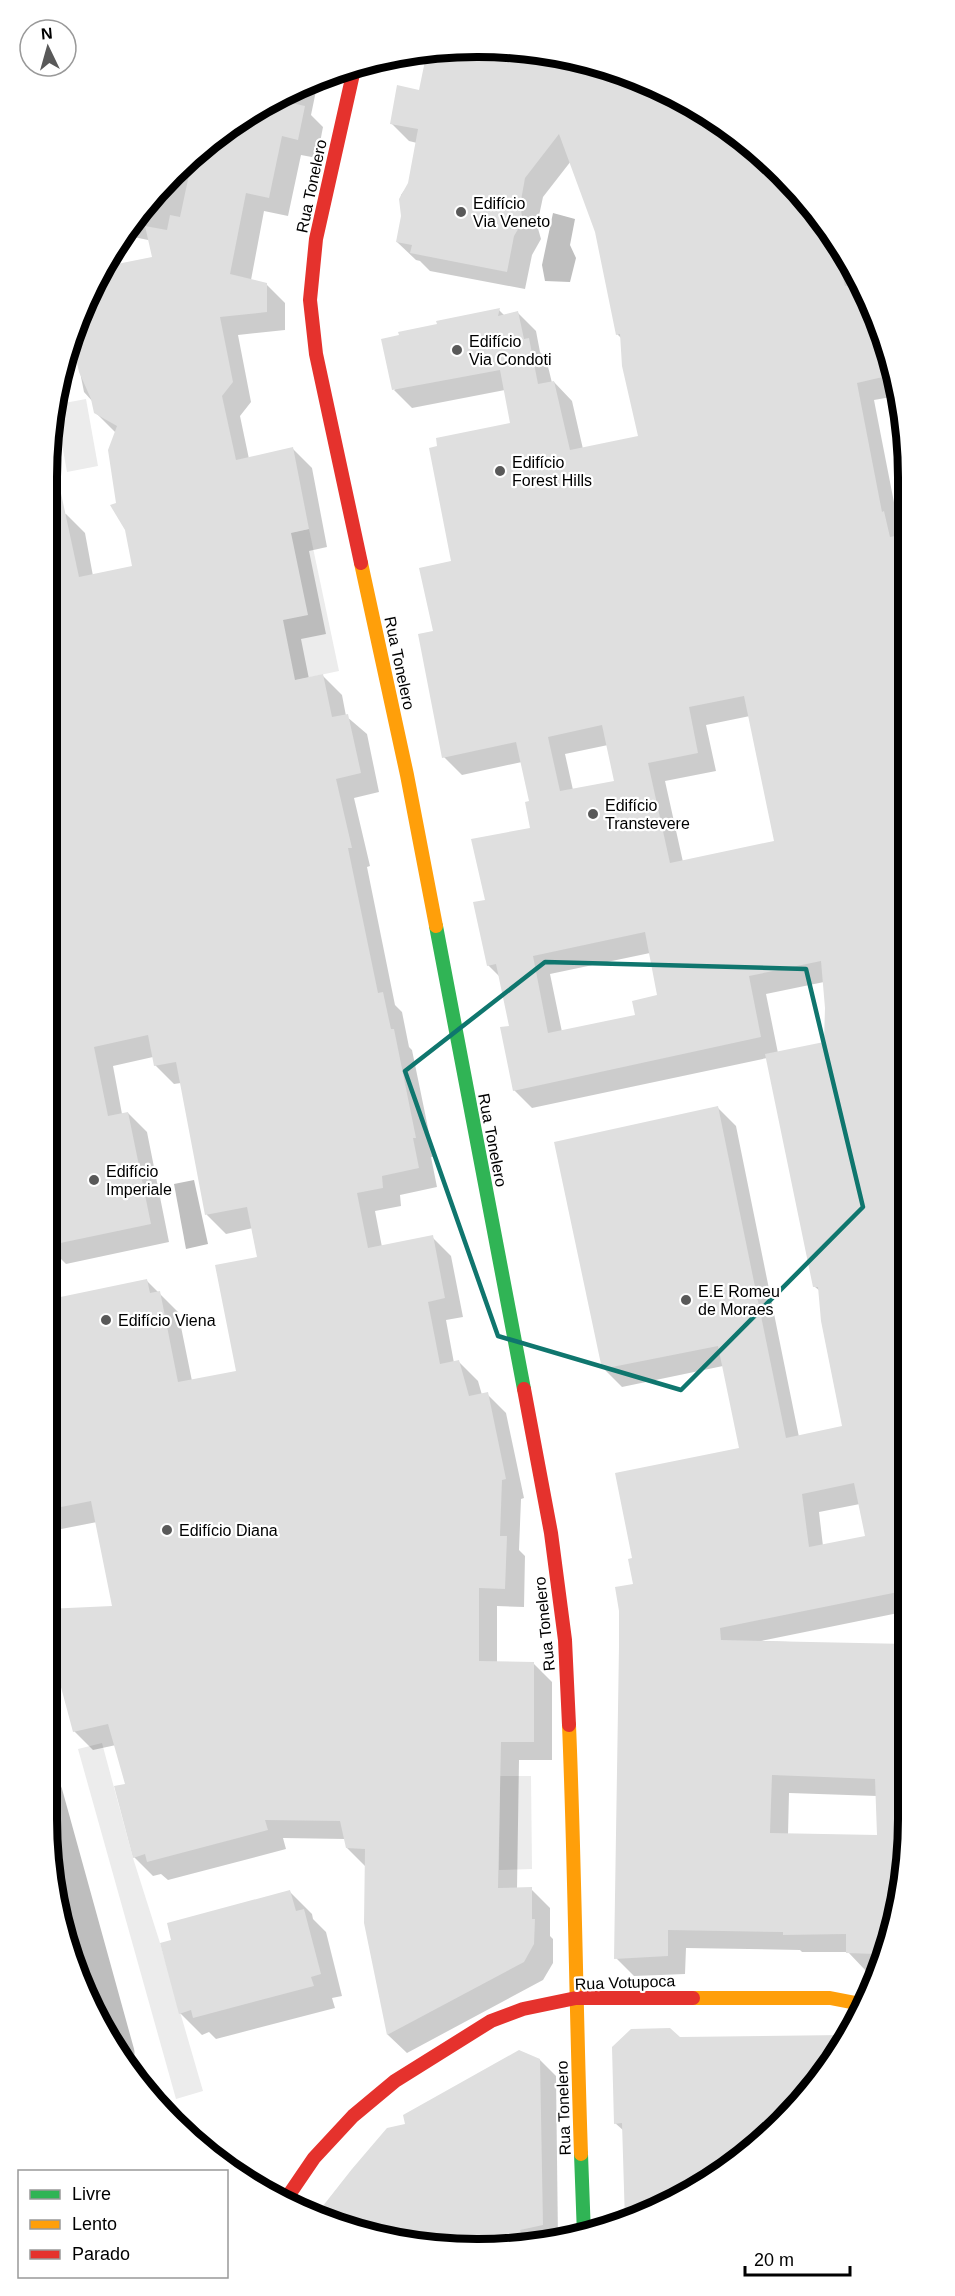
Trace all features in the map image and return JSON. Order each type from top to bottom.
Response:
[{"type":"street","name":"Rua Tonelero","points":[[353,76],[316,239],[310,300],[316,354],[407,775],[551,1533],[565,1640],[584,2226]]},
{"type":"street","points":[[58,1835],[109,2022]]},
{"type":"street","name":"Rua Votupoca","points":[[289,2194],[314,2158],[353,2116],[395,2081],[454,2042],[491,2022],[523,2009],[576,1998],[830,1998],[855,2003]]},
{"type":"highlighted area","points":[[545,962],[806,969],[863,1207],[681,1390],[498,1336],[405,1071]]},
{"type":"shaded area","points":[[553,213],[575,219],[570,245],[576,258],[570,282],[545,281],[542,265]]},
{"type":"shaded area","points":[[86,399],[98,466],[67,472],[60,432],[64,403]]},
{"type":"shaded area","points":[[309,529],[339,671],[277,684],[259,539]]},
{"type":"shaded area","points":[[194,1180],[208,1244],[186,1249],[174,1184]]},
{"type":"shaded area","points":[[102,1743],[133,1858],[203,2091],[176,2099],[78,1749]]},
{"type":"shaded area","points":[[500,1776],[531,1776],[532,1869],[499,1870]]},
{"type":"building","points":[[478,57],[505,58],[560,65],[613,79],[688,113],[755,161],[794,200],[811,222],[839,262],[845,286],[851,285],[855,292],[876,342],[884,369],[886,376],[857,383],[882,512],[884,511],[890,537],[898,535],[898,1592],[720,1628],[721,1640],[898,1644],[897,1846],[890,1901],[881,1937],[877,1937],[876,1954],[846,1953],[846,1934],[783,1935],[783,1932],[668,1930],[668,1956],[614,1959],[619,1646],[619,1611],[615,1587],[633,1584],[628,1559],[632,1558],[615,1473],[739,1448],[718,1346],[602,1369],[554,1142],[718,1106],[786,1438],[842,1426],[821,1321],[818,1287],[813,1287],[765,1054],[824,1042],[825,1008],[821,961],[749,976],[761,1037],[513,1091],[500,1027],[509,1026],[496,964],[487,966],[473,902],[485,900],[471,839],[530,828],[525,802],[529,801],[516,742],[442,758],[418,634],[433,631],[419,568],[451,561],[429,448],[437,446],[436,438],[510,423],[500,370],[392,390],[381,339],[399,335],[398,332],[437,324],[436,321],[500,308],[498,316],[518,311],[524,339],[529,338],[538,384],[554,381],[570,450],[638,436],[622,366],[620,334],[616,335],[595,232],[559,134],[525,178],[520,206],[523,221],[514,236],[507,272],[410,253],[412,245],[396,242],[401,216],[399,199],[408,183],[418,129],[390,124],[397,85],[419,90],[425,61]],"holes":[[[744,696],[774,841],[670,863],[648,763],[698,753],[689,707]],[[602,725],[614,781],[560,791],[548,737]],[[645,932],[657,995],[632,1001],[635,1015],[548,1033],[533,956]],[[854,1483],[865,1536],[809,1547],[802,1494]],[[772,1775],[875,1779],[877,1835],[770,1833]]]},
{"type":"building","points":[[288,102],[305,106],[298,140],[282,136],[269,198],[246,193],[230,274],[267,283],[267,312],[220,317],[233,382],[222,396],[236,460],[293,447],[309,529],[291,533],[308,615],[283,620],[295,680],[323,674],[332,717],[348,714],[361,773],[336,779],[352,848],[348,848],[378,993],[383,992],[391,1029],[394,1029],[416,1138],[413,1138],[419,1168],[382,1176],[383,1188],[357,1193],[368,1248],[433,1235],[445,1298],[428,1302],[440,1364],[459,1360],[469,1396],[488,1392],[506,1479],[502,1480],[500,1536],[507,1536],[505,1589],[479,1588],[479,1661],[534,1662],[534,1742],[501,1742],[498,1888],[532,1887],[532,1919],[535,1919],[534,1944],[524,1962],[387,2035],[364,1923],[365,1849],[346,1848],[340,1821],[265,1820],[268,1830],[147,1862],[145,1854],[133,1858],[114,1786],[125,1784],[108,1724],[73,1732],[57,1672],[57,1608],[112,1606],[91,1501],[57,1508],[57,1298],[147,1279],[150,1293],[160,1291],[178,1382],[236,1371],[215,1265],[257,1257],[247,1207],[205,1215],[176,1062],[154,1066],[148,1035],[94,1047],[108,1116],[128,1112],[151,1224],[57,1244],[57,484],[59,484],[79,577],[132,566],[125,530],[110,505],[116,503],[108,450],[117,426],[94,413],[75,355],[89,317],[115,264],[152,257],[145,226],[167,230],[170,215],[180,217],[190,171],[200,161],[267,113]]},
{"type":"building","points":[[290,1890],[296,1911],[304,1909],[321,1974],[311,1977],[314,1986],[193,2018],[191,2010],[179,2014],[160,1943],[171,1940],[167,1923]]},
{"type":"building","points":[[670,2028],[680,2037],[838,2035],[794,2096],[755,2135],[688,2183],[625,2212],[622,2123],[614,2124],[612,2047],[631,2029]]},
{"type":"building","points":[[519,2050],[540,2059],[543,2225],[520,2230],[522,2236],[450,2238],[395,2231],[342,2217],[321,2209],[387,2128],[405,2124],[403,2115]]},
{"type":"traffic: fast","points":[[436,926],[524,1389]]},
{"type":"traffic: fast","points":[[581,2154],[584,2226]]},
{"type":"traffic: slow","points":[[361,563],[407,775],[436,926]]},
{"type":"traffic: slow","points":[[569,1725],[581,2154]]},
{"type":"traffic: slow","points":[[693,1998],[830,1998],[855,2003]]},
{"type":"traffic: jam","points":[[353,76],[316,239],[310,300],[316,354],[361,563]]},
{"type":"traffic: jam","points":[[524,1389],[551,1533],[565,1640],[569,1725]]},
{"type":"traffic: jam","points":[[289,2194],[314,2158],[353,2116],[395,2081],[491,2021],[523,2009],[576,1998],[693,1998]]},
{"type":"place","name":"Edifício Via Veneto","points":[[461,212]]},
{"type":"place","name":"Edifício Via Condoti","points":[[457,350]]},
{"type":"place","name":"Edifício Forest Hills","points":[[500,471]]},
{"type":"place","name":"Edifício Transtevere","points":[[593,814]]},
{"type":"place","name":"Edifício Imperiale","points":[[94,1180]]},
{"type":"place","name":"E.E Romeu de Moraes","points":[[686,1300]]},
{"type":"place","name":"Edifício Viena","points":[[106,1320]]},
{"type":"place","name":"Edifício Diana","points":[[167,1530]]}]
